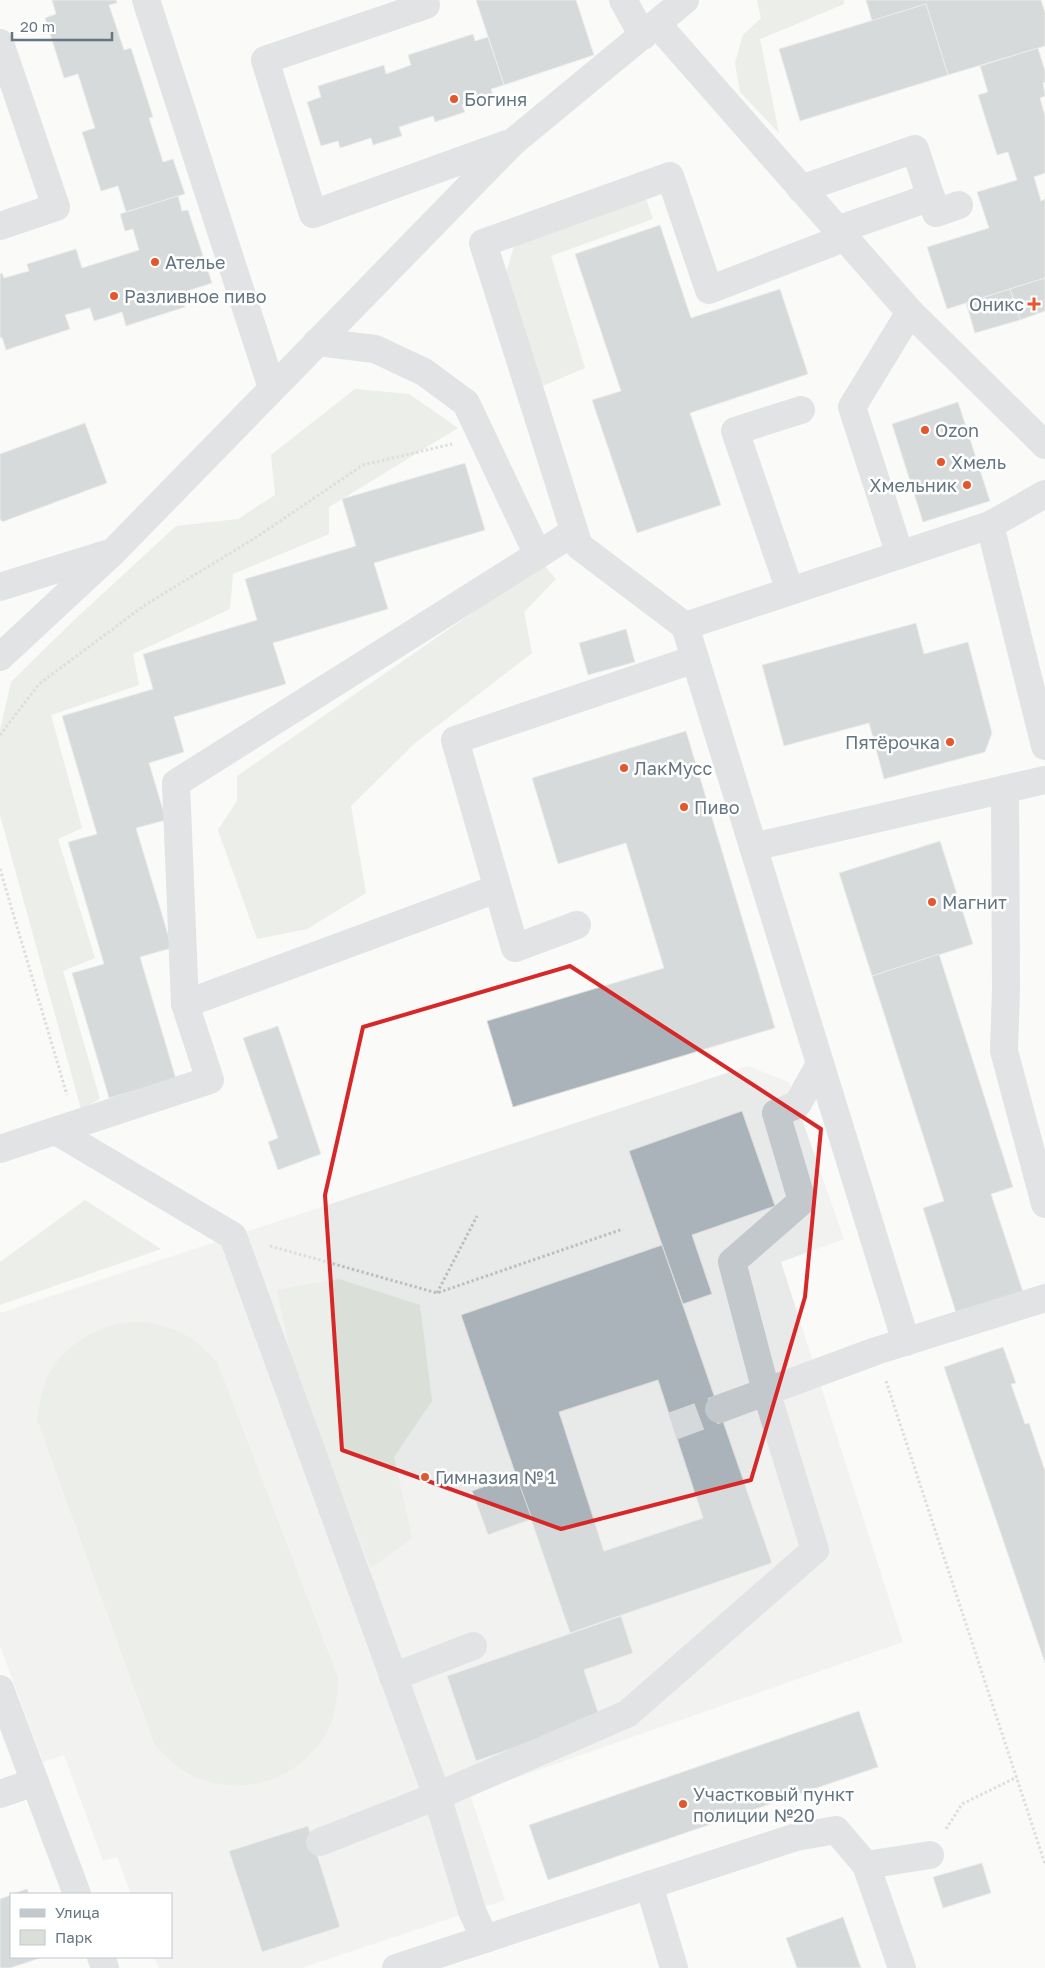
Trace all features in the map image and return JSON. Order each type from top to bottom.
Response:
[{"type":"lane","points":[[146,0],[272,388]]},
{"type":"lane","points":[[425,0],[426,5],[265,60],[312,214],[513,142]]},
{"type":"lane","points":[[623,0],[801,189],[910,312],[1045,445]]},
{"type":"lane","points":[[0,656],[113,552],[513,142],[685,0]]},
{"type":"lane","points":[[0,43],[56,207],[0,226]]},
{"type":"lane","points":[[801,189],[915,149],[936,213],[959,205]]},
{"type":"lane","points":[[906,1342],[685,626],[579,546],[483,243],[670,176],[709,290],[931,197]]},
{"type":"lane","points":[[900,555],[852,407],[910,312]]},
{"type":"lane","points":[[317,342],[375,349],[424,372],[466,402],[538,555]]},
{"type":"lane","points":[[790,591],[735,431],[801,410]]},
{"type":"lane","points":[[685,626],[990,525],[1045,494]]},
{"type":"lane","points":[[990,525],[1045,746]]},
{"type":"lane","points":[[1,1146],[66,1128],[210,1080],[185,1004],[176,784],[574,532]]},
{"type":"lane","points":[[0,587],[113,552]]},
{"type":"lane","points":[[577,926],[514,948],[455,740],[695,659]]},
{"type":"lane","points":[[754,848],[1045,780]]},
{"type":"lane","points":[[1005,789],[1006,989],[1004,1051],[1045,1204]]},
{"type":"lane","points":[[185,1004],[496,889]]},
{"type":"lane","points":[[320,1842],[437,1796],[627,1714],[815,1550],[766,1391],[732,1262],[802,1202],[776,1113],[797,1105],[820,1064]]},
{"type":"lane","points":[[66,1128],[233,1236],[437,1796],[472,1911],[485,1938]]},
{"type":"lane","points":[[719,1409],[876,1351],[1045,1298]]},
{"type":"lane","points":[[394,1677],[473,1646]]},
{"type":"lane","points":[[0,1689],[77,1893]]},
{"type":"lane","points":[[0,1794],[35,1782]]},
{"type":"lane","points":[[396,1968],[452,1959],[485,1938],[796,1837],[836,1830],[866,1865],[902,1968]]},
{"type":"lane","points":[[866,1865],[930,1854]]},
{"type":"lane","points":[[649,1885],[674,1968]]},
{"type":"path","points":[[0,735],[39,684],[145,605],[255,538],[363,465],[455,444]]},
{"type":"path","points":[[0,869],[66,1128]]},
{"type":"path","points":[[437,1293],[477,1216]]},
{"type":"path","points":[[233,1236],[437,1293],[623,1228]]},
{"type":"path","points":[[876,1351],[1018,1777],[1045,1864]]},
{"type":"path","points":[[930,1854],[962,1804],[1018,1777]]},
{"type":"highlighted area","points":[[570,966],[821,1129],[805,1297],[751,1480],[561,1529],[342,1450],[325,1195],[363,1027]]},
{"type":"shaded area","name":"Гимназия № 1","points":[[748,1066],[789,1082],[844,1239],[781,1262],[903,1642],[470,1794],[505,1900],[301,1968],[159,1968],[154,1958],[172,1958],[172,1893],[131,1893],[117,1857],[103,1861],[64,1755],[43,1762],[0,1646],[0,1313]]},
{"type":"green space","points":[[757,0],[844,0],[844,4],[760,39],[779,133],[740,92],[735,63],[743,35],[761,18]]},
{"type":"green space","points":[[645,196],[653,219],[551,256],[585,368],[540,387],[505,276],[514,246]]},
{"type":"green space","points":[[355,389],[409,394],[458,428],[329,507],[329,534],[233,574],[230,609],[133,654],[139,685],[51,715],[82,828],[58,839],[95,958],[63,971],[100,1099],[81,1109],[0,815],[0,730],[11,682],[71,623],[176,526],[238,519],[275,495],[271,455]]},
{"type":"green space","points":[[543,564],[556,579],[524,612],[532,653],[415,743],[351,806],[366,893],[307,929],[257,939],[218,830],[237,801],[237,776]]},
{"type":"green space","points":[[85,1200],[161,1249],[0,1305],[0,1262]]},
{"type":"green space","points":[[339,1279],[420,1305],[432,1401],[394,1457],[412,1538],[371,1568],[296,1380],[277,1290]]},
{"type":"green space","points":[[145,1322],[185,1335],[217,1362],[338,1678],[333,1718],[319,1744],[307,1757],[280,1776],[249,1785],[215,1783],[196,1778],[169,1759],[155,1745],[37,1419],[43,1389],[49,1373],[64,1353],[84,1338],[106,1327],[125,1323]]},
{"type":"building","points":[[52,0],[116,0],[117,3],[109,5],[124,50],[131,48],[153,117],[149,118],[163,162],[173,159],[185,194],[126,212],[118,186],[101,191],[82,132],[95,128],[78,74],[64,78],[45,18],[56,14]]},
{"type":"building","points":[[476,0],[576,0],[594,55],[504,85]]},
{"type":"building","points":[[866,0],[1041,0],[1045,13],[1045,46],[948,75],[926,4],[872,21]]},
{"type":"building","points":[[926,4],[948,75],[800,121],[779,49]]},
{"type":"building","points":[[473,34],[475,41],[488,37],[504,85],[491,89],[493,95],[462,105],[465,112],[435,122],[433,116],[399,127],[402,136],[373,145],[371,138],[340,148],[338,141],[321,146],[307,102],[321,97],[318,86],[384,65],[386,74],[411,65],[408,55]]},
{"type":"building","points":[[1038,48],[1045,71],[1045,82],[1043,83],[1045,96],[1040,98],[1045,116],[1045,173],[1034,177],[1041,201],[1045,199],[1045,278],[947,309],[927,247],[989,228],[977,192],[1017,180],[1008,152],[997,155],[978,95],[988,92],[980,66]]},
{"type":"building","points":[[178,196],[182,211],[188,210],[212,283],[181,293],[185,307],[126,326],[122,312],[94,321],[90,308],[65,315],[70,329],[6,350],[2,337],[0,338],[0,274],[2,273],[4,278],[29,271],[27,264],[76,249],[82,268],[139,250],[133,229],[125,231],[120,214]]},
{"type":"building","points":[[660,225],[691,318],[780,289],[808,374],[690,413],[721,505],[637,533],[592,400],[621,391],[575,254]]},
{"type":"building","points":[[1045,278],[1045,311],[1020,320],[1010,289]]},
{"type":"building","points":[[1010,289],[1020,320],[975,333],[966,303]]},
{"type":"building","name":"Хмель","points":[[958,402],[990,501],[923,522],[892,424]]},
{"type":"building","points":[[85,423],[107,483],[2,522],[0,518],[0,454]]},
{"type":"building","points":[[465,463],[485,530],[374,563],[388,609],[273,643],[286,684],[174,717],[184,752],[149,763],[166,820],[136,828],[172,948],[140,957],[176,1079],[109,1098],[72,973],[104,964],[68,842],[97,834],[62,716],[153,689],[143,654],[257,620],[245,579],[356,546],[342,499]]},
{"type":"building","points":[[916,623],[924,654],[968,642],[992,733],[985,752],[884,779],[869,723],[784,746],[762,665]]},
{"type":"building","points":[[626,629],[635,662],[588,675],[579,643]]},
{"type":"building","points":[[686,731],[775,1028],[513,1107],[487,1021],[664,968],[626,843],[558,864],[532,778]]},
{"type":"building","points":[[940,841],[973,944],[872,976],[839,873]]},
{"type":"building","points":[[939,954],[1013,1187],[991,1194],[1025,1298],[958,1319],[923,1208],[944,1201],[872,976]]},
{"type":"building","points":[[278,1026],[321,1154],[278,1170],[268,1142],[278,1138],[243,1038]]},
{"type":"building","points":[[742,1111],[775,1206],[692,1235],[712,1294],[683,1304],[629,1151]]},
{"type":"building","points":[[662,1245],[772,1563],[570,1633],[461,1315]],"holes":[[[658,1380],[703,1518],[604,1551],[559,1412]]]},
{"type":"building","points":[[1003,1347],[1016,1383],[1011,1384],[1025,1424],[1029,1423],[1045,1471],[1045,1663],[944,1367]]},
{"type":"building","points":[[516,1475],[532,1519],[488,1535],[472,1491]]},
{"type":"building","points":[[621,1616],[633,1653],[584,1670],[600,1718],[476,1761],[447,1676]]},
{"type":"building","points":[[859,1711],[878,1767],[548,1880],[529,1825]]},
{"type":"building","points":[[308,1826],[340,1927],[262,1952],[229,1851]]},
{"type":"building","points":[[982,1863],[991,1893],[943,1908],[933,1877]]},
{"type":"building","points":[[27,1889],[29,1893],[15,1893]]},
{"type":"building","points":[[10,1895],[10,1958],[40,1958],[10,1968],[0,1968],[0,1899]]},
{"type":"building","points":[[843,1917],[861,1968],[797,1968],[786,1938]]},
{"type":"tunnel","points":[[673,1426],[719,1409]]},
{"type":"place","name":"Богиня","points":[[454,99]]},
{"type":"place","name":"Ателье","points":[[155,262]]},
{"type":"place","name":"Разливное пиво","points":[[114,296]]},
{"type":"place","name":"Оникс","points":[[1034,304]]},
{"type":"place","name":"Ozon","points":[[925,430]]},
{"type":"place","name":"Хмель","points":[[941,462]]},
{"type":"place","name":"Хмельник","points":[[967,485]]},
{"type":"place","name":"Пятёрочка","points":[[950,742]]},
{"type":"place","name":"ЛакМусс","points":[[624,768]]},
{"type":"place","name":"Пиво","points":[[684,807]]},
{"type":"place","name":"Магнит","points":[[932,902]]},
{"type":"place","name":"Гимназия № 1","points":[[425,1477]]},
{"type":"place","name":"Участковый пункт полиции №20","points":[[683,1804]]}]
